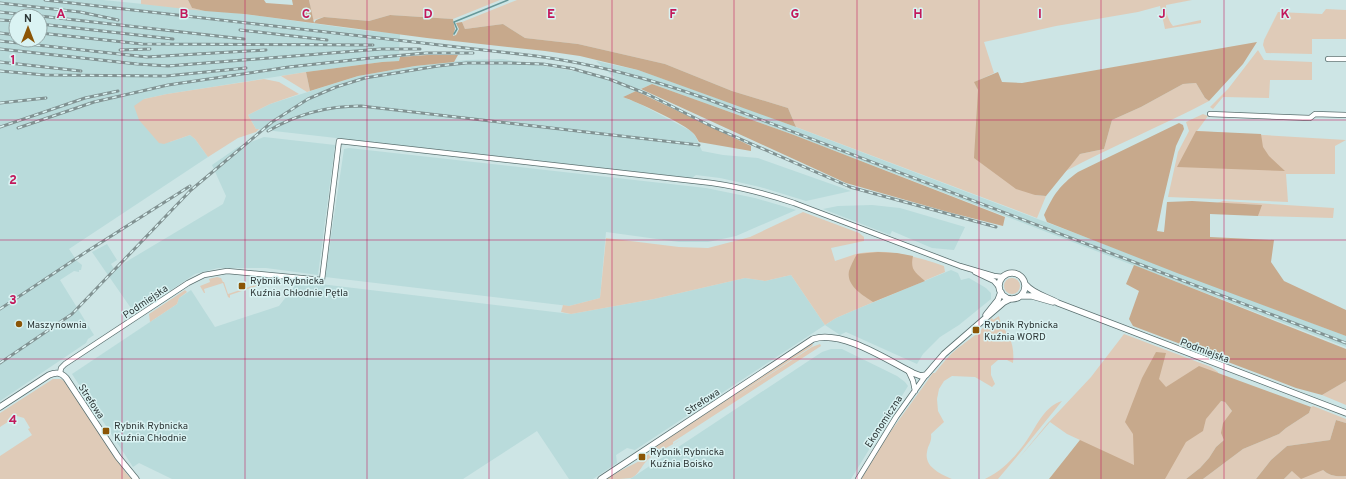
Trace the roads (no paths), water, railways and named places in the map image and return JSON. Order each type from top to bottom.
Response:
[{"type":"street","points":[[1328,59],[1346,59]]},
{"type":"street","points":[[1210,114],[1310,118],[1314,114],[1346,115]]},
{"type":"street","name":"Podmiejska","points":[[0,407],[49,375],[55,372],[60,373],[61,368],[68,362],[188,283],[204,275],[216,272],[236,271],[322,280],[339,141],[712,183],[742,188],[794,203],[972,270]]},
{"type":"street","points":[[972,270],[1003,277]]},
{"type":"street","points":[[972,270],[994,281],[1000,290],[1006,298],[1016,299],[1021,296],[1026,285],[1023,278],[1017,274],[1010,273],[1003,277],[1000,282],[1000,290]]},
{"type":"street","name":"Podmiejska","points":[[1026,285],[1031,290],[1058,303],[1346,413]]},
{"type":"street","name":"Ekonomiczna","points":[[981,322],[998,300],[1000,290]]},
{"type":"street","name":"Podmiejska","points":[[1021,296],[1032,296],[1045,301],[1058,303]]},
{"type":"street","name":"Ekonomiczna","points":[[858,479],[893,421],[926,375],[944,354],[1010,299]]},
{"type":"street","name":"Strefowa","points":[[600,479],[813,339],[828,337],[847,341],[908,370]]},
{"type":"street","points":[[908,370],[919,376],[926,375]]},
{"type":"street","points":[[908,370],[913,381],[915,391]]},
{"type":"street","name":"Strefowa","points":[[60,373],[66,378],[118,457],[136,479]]},
{"type":"waterway","points":[[454,34],[457,29],[454,22],[508,0]]},
{"type":"railway","points":[[45,0],[536,56],[580,63],[623,73],[707,99],[1346,343]]},
{"type":"railway","points":[[0,3],[80,12],[118,20]]},
{"type":"railway","points":[[0,12],[8,13]]},
{"type":"railway","points":[[48,17],[244,39]]},
{"type":"railway","points":[[0,20],[8,20]]},
{"type":"railway","points":[[48,25],[173,39]]},
{"type":"railway","points":[[240,30],[327,40]]},
{"type":"railway","points":[[0,33],[8,34]]},
{"type":"railway","points":[[48,34],[142,44],[373,45]]},
{"type":"railway","points":[[0,41],[147,57],[266,50]]},
{"type":"railway","points":[[0,49],[168,66],[381,49],[420,49]]},
{"type":"railway","points":[[120,50],[150,49]]},
{"type":"railway","points":[[18,128],[94,102],[168,85],[289,67],[371,58],[426,53],[473,53]]},
{"type":"railway","points":[[0,62],[81,71]]},
{"type":"railway","points":[[0,363],[72,314],[191,190],[272,122],[308,99],[336,87],[365,78],[438,66],[466,63],[509,63],[543,64],[575,69]]},
{"type":"railway","points":[[0,71],[45,75],[166,76],[246,68]]},
{"type":"railway","points":[[570,68],[609,79],[647,94],[713,127],[850,187],[996,227]]},
{"type":"railway","points":[[0,127],[85,98],[118,91]]},
{"type":"railway","points":[[0,103],[46,98]]},
{"type":"railway","points":[[268,131],[290,120],[324,109],[361,106],[699,145]]},
{"type":"railway","points":[[0,309],[190,186]]},
{"type":"place","name":"Rybnik Rybnicka Kuźnia Chłodnie Pętla","points":[[242,286]]},
{"type":"place","name":"Maszynownia","points":[[19,324]]},
{"type":"place","name":"Rybnik Rybnicka Kuźnia WORD","points":[[976,330]]},
{"type":"place","name":"Rybnik Rybnicka Kuźnia Chłodnie","points":[[106,431]]},
{"type":"place","name":"Rybnik Rybnicka Kuźnia Boisko","points":[[642,457]]}]
